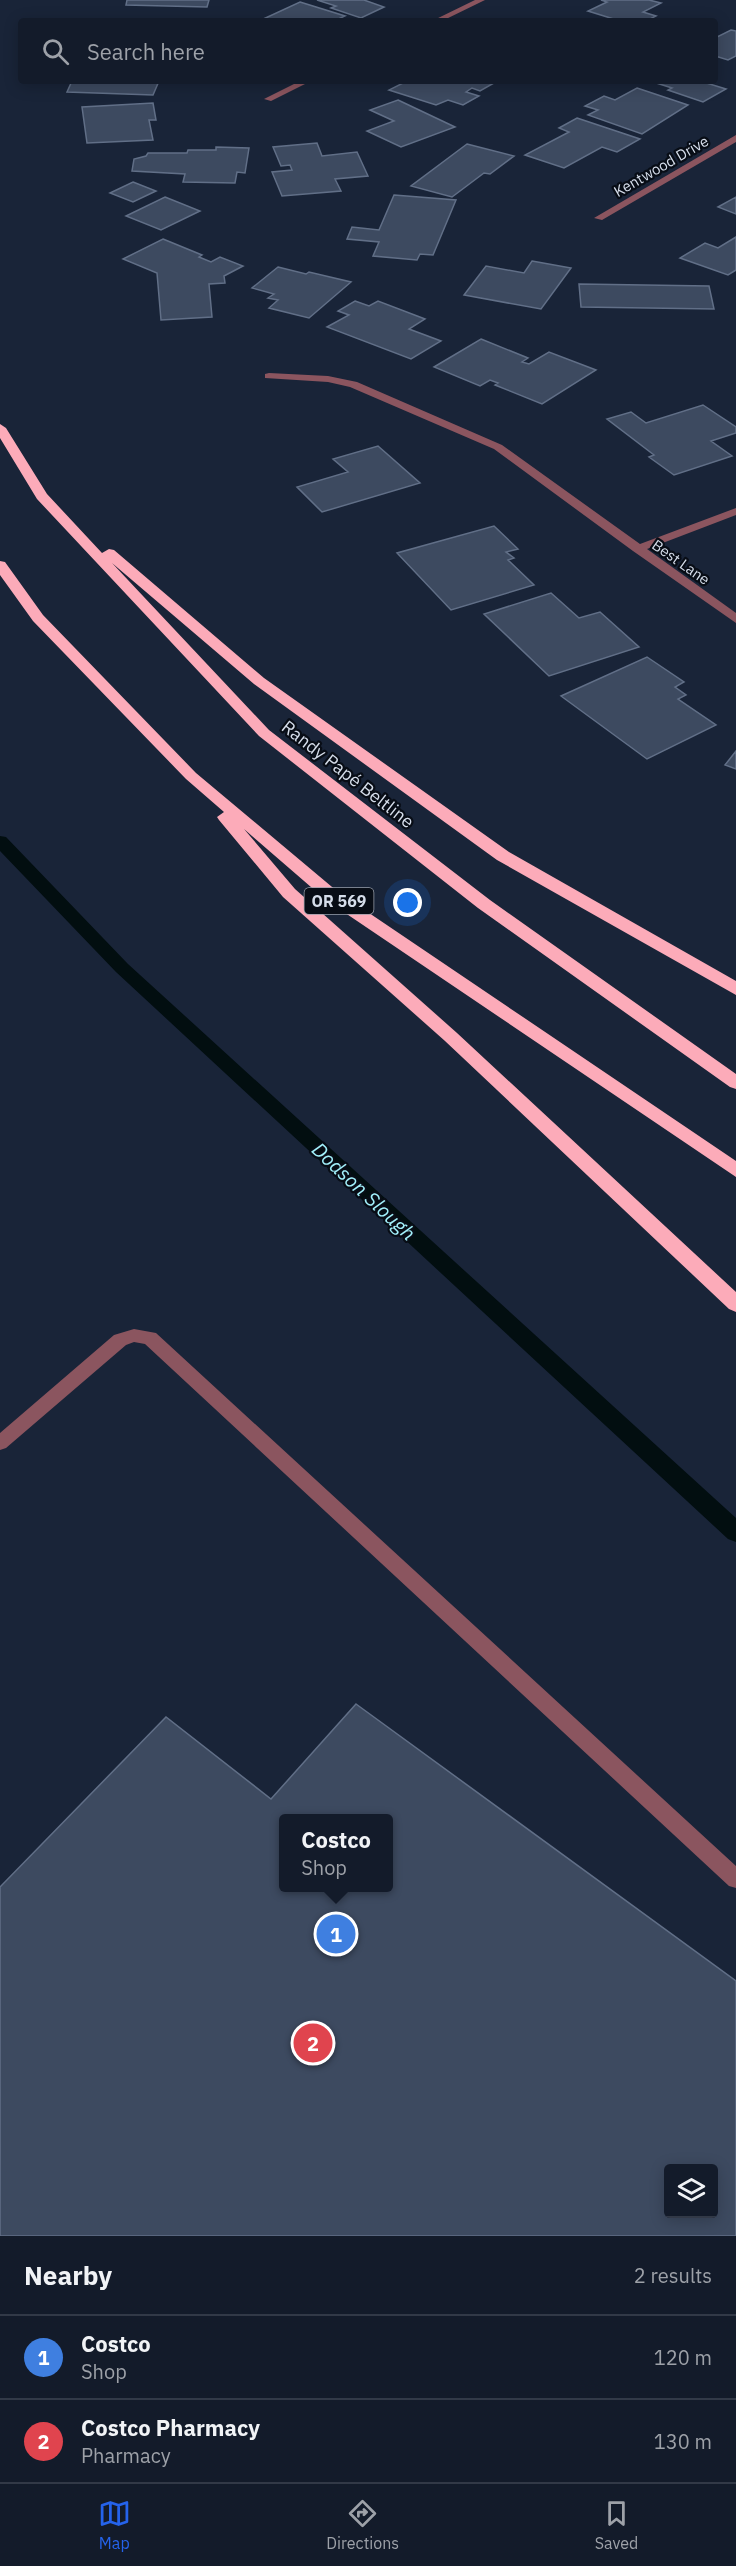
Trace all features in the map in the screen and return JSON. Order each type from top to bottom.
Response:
[{"type":"highway","name":"Randy Papé Beltline","points":[[0,428],[42,495],[264,733],[484,904],[736,1083]]},
{"type":"highway","points":[[42,495],[260,681],[493,849],[736,989]]},
{"type":"highway","name":"OR 569","points":[[0,565],[38,618],[190,776],[332,896],[736,1170]]},
{"type":"highway","points":[[190,776],[289,892],[451,1037],[736,1304]]},
{"type":"street","points":[[442,18],[481,0]]},
{"type":"street","points":[[268,99],[300,84]]},
{"type":"street","name":"Kentwood Drive","points":[[599,218],[736,138]]},
{"type":"street","points":[[269,376],[328,379],[353,384],[484,440],[510,454],[637,549]]},
{"type":"street","name":"Best Lane","points":[[637,549],[736,511]]},
{"type":"street","name":"Best Lane","points":[[637,549],[736,619]]},
{"type":"street","points":[[0,1443],[120,1340],[134,1335],[150,1338],[736,1879]]},
{"type":"building","points":[[127,0],[209,0],[207,7],[126,5]]},
{"type":"building","points":[[317,0],[364,0],[384,7],[361,18],[331,8],[336,6]]},
{"type":"building","points":[[601,0],[649,0],[661,3],[643,12],[656,16],[652,18],[610,18],[588,11],[607,2]]},
{"type":"building","points":[[300,2],[345,16],[341,18],[265,18]]},
{"type":"building","points":[[731,30],[736,31],[736,56],[728,60],[718,57],[718,36]]},
{"type":"building","points":[[71,84],[158,84],[153,95],[67,92]]},
{"type":"building","points":[[401,84],[492,84],[480,91],[472,88],[466,92],[479,96],[463,105],[448,100],[436,105],[389,90]]},
{"type":"building","points":[[659,84],[710,84],[726,89],[703,102],[668,90],[672,88]]},
{"type":"building","points":[[637,88],[688,105],[642,134],[588,115],[598,110],[585,106],[604,96],[615,100]]},
{"type":"building","points":[[398,100],[455,127],[401,147],[367,131],[394,121],[370,110]]},
{"type":"building","points":[[153,103],[156,120],[149,120],[153,140],[87,143],[82,107]]},
{"type":"building","points":[[577,118],[640,139],[617,152],[602,147],[564,168],[525,155],[569,132],[559,128]]},
{"type":"building","points":[[317,143],[322,156],[357,152],[368,176],[335,179],[341,191],[282,196],[272,172],[292,170],[290,165],[281,166],[273,147]]},
{"type":"building","points":[[467,144],[514,156],[490,174],[484,173],[452,197],[411,186]]},
{"type":"building","points":[[216,147],[249,148],[245,173],[237,172],[235,183],[183,182],[185,174],[132,171],[134,159],[146,156],[148,153],[187,153],[188,150],[216,150]]},
{"type":"building","points":[[133,182],[156,191],[133,202],[110,193]]},
{"type":"building","points":[[394,195],[456,200],[433,255],[420,254],[417,260],[373,256],[379,242],[347,239],[352,227],[379,230]]},
{"type":"building","points":[[165,197],[200,211],[161,230],[126,216]]},
{"type":"building","points":[[736,197],[736,214],[718,207]]},
{"type":"building","points":[[736,237],[736,270],[728,275],[680,258],[705,243],[718,248]]},
{"type":"building","points":[[163,239],[202,255],[199,257],[211,262],[220,257],[243,266],[224,276],[225,283],[209,284],[212,317],[161,320],[157,273],[123,259]]},
{"type":"building","points":[[532,261],[571,268],[541,309],[464,295],[486,266],[524,273]]},
{"type":"building","points":[[278,267],[351,282],[309,318],[269,308],[278,300],[268,298],[274,294],[252,288]]},
{"type":"building","points":[[579,284],[709,286],[714,309],[581,307]]},
{"type":"building","points":[[355,301],[369,306],[378,301],[425,319],[409,329],[441,341],[411,359],[327,327],[349,315],[338,311]]},
{"type":"building","points":[[481,339],[528,358],[522,362],[529,364],[549,352],[596,370],[542,404],[495,385],[498,383],[490,380],[480,386],[434,367]]},
{"type":"building","points":[[703,405],[736,427],[736,433],[711,441],[732,456],[674,475],[649,457],[654,455],[607,419],[631,412],[646,423]]},
{"type":"building","points":[[378,446],[420,483],[322,512],[297,487],[348,472],[333,459]]},
{"type":"building","points":[[494,526],[518,549],[506,552],[514,558],[508,560],[534,585],[451,610],[397,553]]},
{"type":"building","points":[[551,593],[579,618],[600,612],[639,647],[549,676],[484,614]]},
{"type":"building","points":[[647,657],[684,682],[675,687],[686,695],[678,699],[716,725],[647,759],[561,696]]},
{"type":"building","points":[[736,751],[736,769],[725,765]]},
{"type":"building","points":[[356,1704],[736,1981],[736,2236],[0,2236],[0,1887],[166,1717],[271,1799]]},
{"type":"waterway","name":"Dodson Slough","points":[[0,841],[122,968],[736,1532]]},
{"type":"place","name":"Costco","points":[[336,1934]]},
{"type":"place","name":"Costco Pharmacy","points":[[313,2043]]}]
